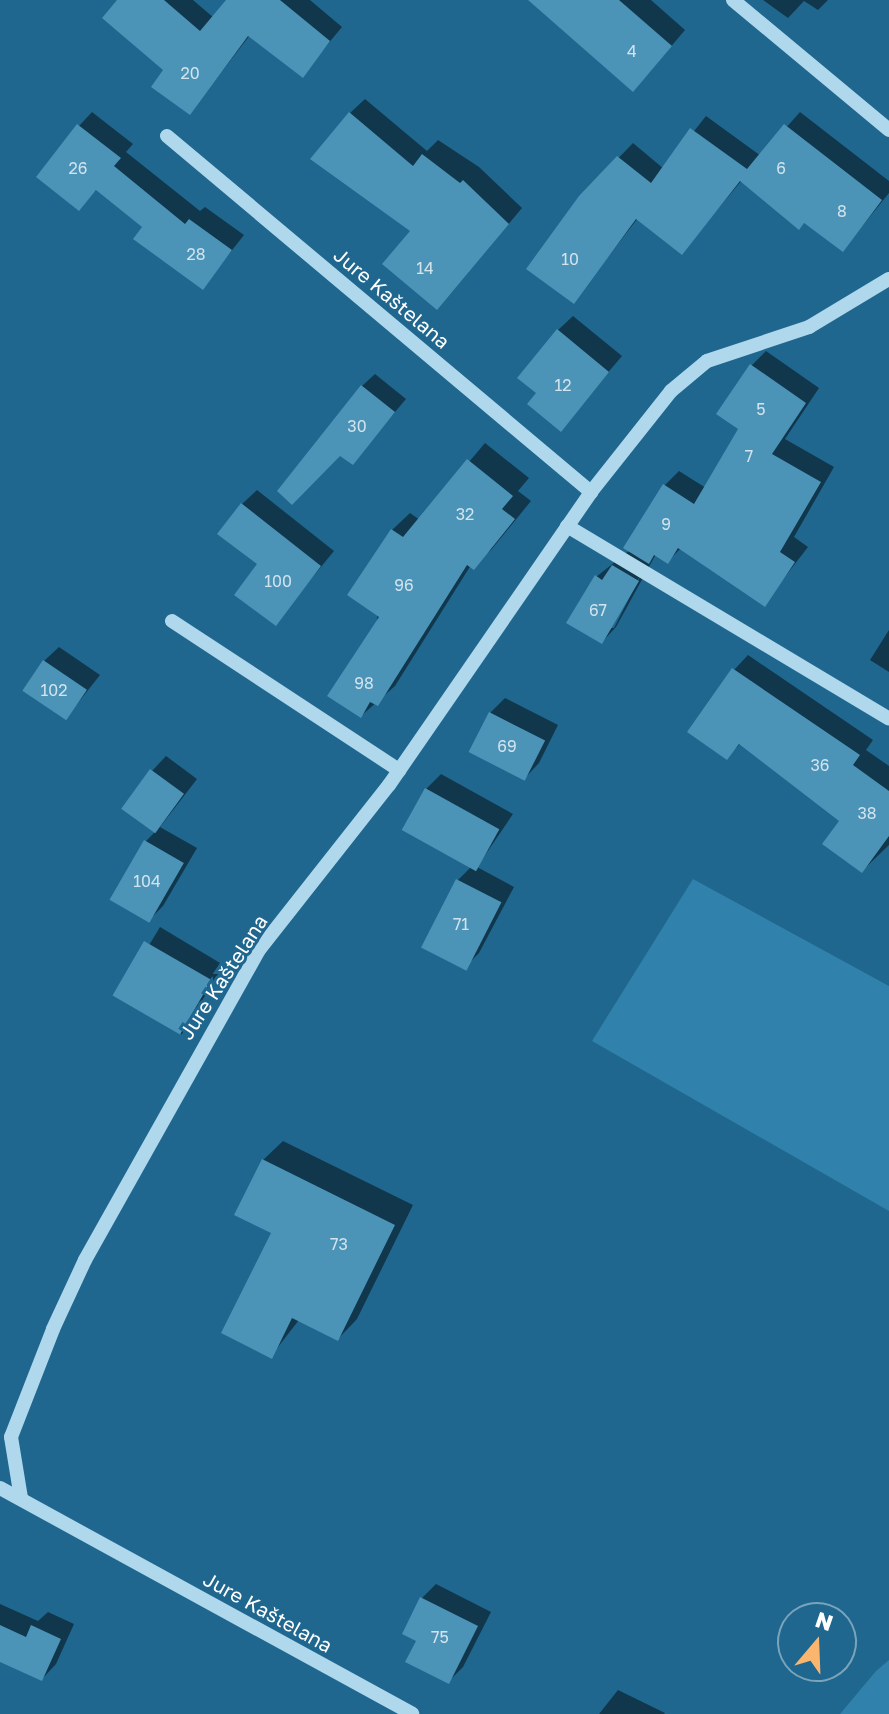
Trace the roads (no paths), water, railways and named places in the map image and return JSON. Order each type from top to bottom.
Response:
[{"type":"street","points":[[733,0],[889,130]]},
{"type":"street","name":"Jure Kaštelana","points":[[167,136],[591,492]]},
{"type":"street","name":"Jure Kaštelana","points":[[21,1498],[6,1440],[85,1260],[200,1048],[259,950],[399,770],[591,492],[671,391],[707,361],[809,327],[889,279]]},
{"type":"street","points":[[567,526],[889,719]]},
{"type":"street","points":[[172,621],[399,770]]},
{"type":"street","name":"Jure Kaštelana","points":[[0,1488],[412,1714]]}]
